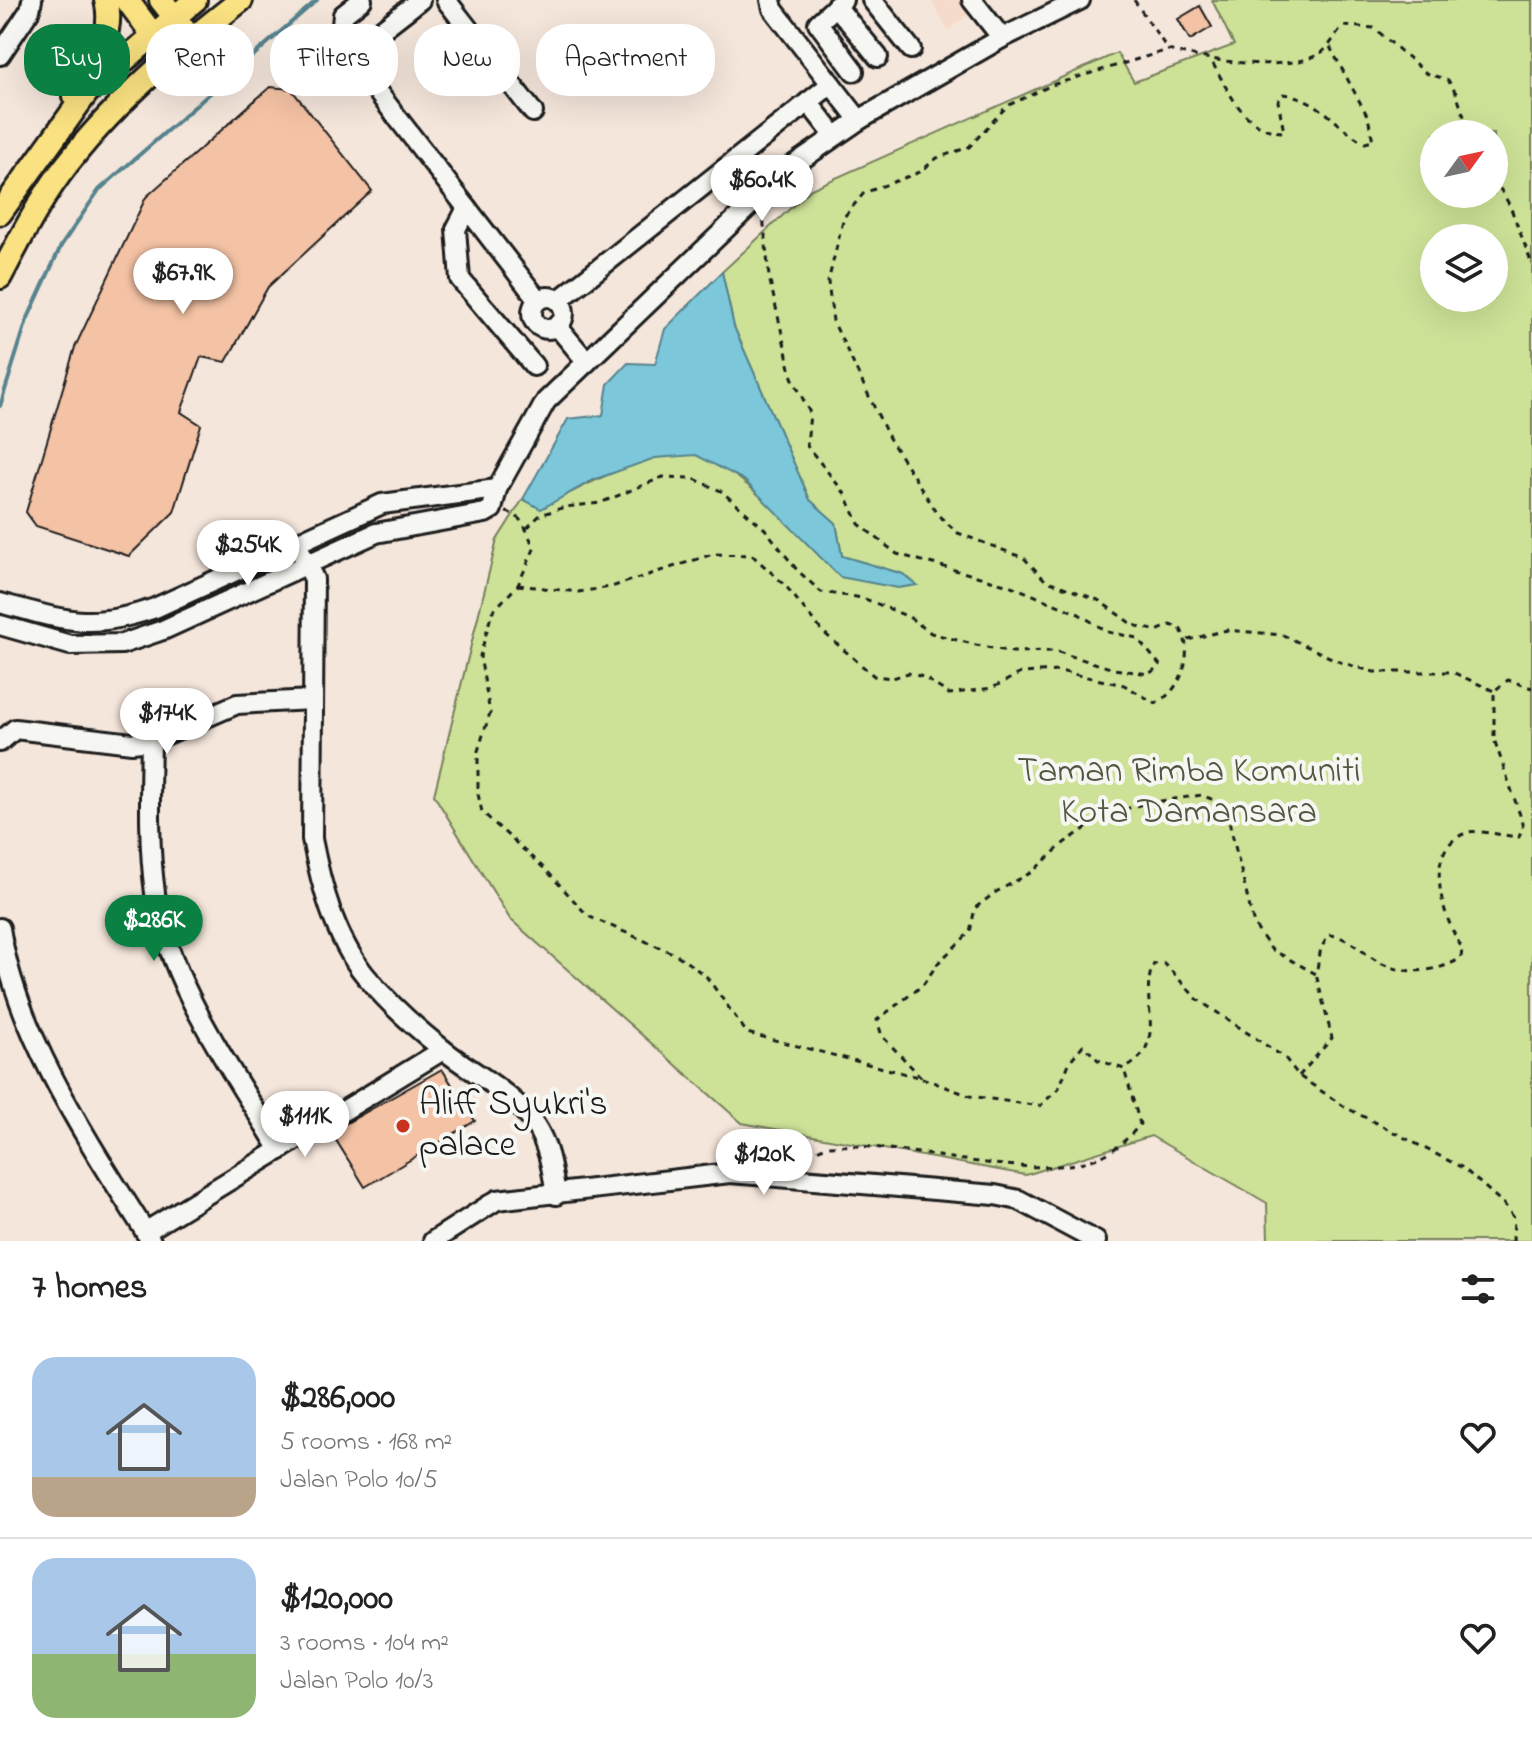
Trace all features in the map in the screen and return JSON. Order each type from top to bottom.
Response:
[{"type":"main road","points":[[0,213],[36,159],[105,42],[109,11],[106,0]]},
{"type":"main road","points":[[127,0],[146,26]]},
{"type":"main road","points":[[168,8],[195,0]]},
{"type":"main road","points":[[210,24],[241,0]]},
{"type":"main road","points":[[36,159],[87,92],[146,39]]},
{"type":"main road","points":[[0,277],[58,177],[107,116],[146,79]]},
{"type":"street","points":[[0,55],[30,10],[32,0]]},
{"type":"street","points":[[342,24],[343,15],[362,0]]},
{"type":"street","points":[[389,24],[420,0]]},
{"type":"street","points":[[446,0],[533,112]]},
{"type":"street","points":[[771,0],[773,9],[859,120]]},
{"type":"street","points":[[872,0],[911,49]]},
{"type":"street","points":[[972,0],[1002,38]]},
{"type":"street","points":[[0,625],[70,645],[122,644],[312,572],[376,533],[485,513],[492,509],[497,489],[546,401],[789,168],[859,120],[1002,38],[1080,0]]},
{"type":"street","points":[[854,71],[818,23],[839,3],[878,57]]},
{"type":"street","points":[[558,301],[831,84]]},
{"type":"street","points":[[381,96],[538,300]]},
{"type":"street","points":[[808,102],[834,135]]},
{"type":"street","points":[[467,208],[456,229],[460,279],[534,366]]},
{"type":"street","points":[[548,297],[558,301],[564,314],[557,326],[541,327],[534,320],[532,309],[538,300],[548,297]]},
{"type":"street","points":[[510,337],[534,320]]},
{"type":"street","points":[[557,326],[587,362]]},
{"type":"street","points":[[0,603],[74,622],[118,621],[155,608],[382,504],[497,489]]},
{"type":"street","points":[[296,542],[312,572],[312,839],[319,873],[336,923],[366,976],[443,1050],[516,1103],[535,1124],[549,1152],[556,1195]]},
{"type":"street","points":[[0,742],[15,729],[132,743],[151,741],[237,704],[312,700]]},
{"type":"street","points":[[151,741],[149,824],[155,896],[176,965],[217,1044],[280,1150]]},
{"type":"street","points":[[0,928],[35,1040],[98,1156],[148,1237],[280,1150],[443,1050]]},
{"type":"street","points":[[433,1241],[497,1200],[730,1173],[1019,1200],[1096,1241]]},
{"type":"path","points":[[1134,0],[1168,50]]},
{"type":"path","points":[[518,585],[578,592],[611,587],[713,554],[752,555],[785,585],[822,631],[874,676],[893,678],[908,673],[923,677],[949,694],[992,688],[1021,673],[1059,671],[1124,685],[1155,703],[1165,699],[1179,678],[1188,655],[1188,640],[1180,628],[1170,625],[1157,631],[1133,625],[1098,600],[1045,580],[1024,558],[958,533],[939,516],[889,438],[833,321],[828,282],[844,217],[864,193],[920,172],[937,158],[969,147],[1007,106],[1052,85],[1168,50],[1212,62],[1293,63],[1316,56],[1330,47],[1344,26],[1374,28],[1405,51],[1426,73],[1448,80],[1465,120]]},
{"type":"path","points":[[1212,62],[1246,118],[1273,132],[1284,132],[1278,101],[1283,94],[1302,96],[1338,121],[1352,136],[1365,143],[1373,141],[1368,117],[1330,47]]},
{"type":"path","points":[[527,528],[540,515],[565,507],[600,503],[663,477],[692,478],[721,491],[765,529],[797,570],[821,592],[863,598],[909,617],[931,633],[976,645],[1013,652],[1055,651],[1114,669],[1149,674],[1160,665],[1154,654],[1137,638],[1108,632],[1079,614],[1009,585],[897,554],[859,524],[846,495],[807,446],[810,413],[792,377],[769,277],[761,195]]},
{"type":"path","points":[[1508,202],[1532,264]]},
{"type":"path","points":[[492,509],[514,513],[527,528],[534,549],[518,585],[492,612],[480,656],[490,713],[478,751],[478,794],[482,812],[547,871],[588,916],[677,955],[706,976],[747,1033],[922,1078],[970,1096],[1040,1106],[1059,1088],[1070,1061],[1083,1045],[1098,1060],[1124,1069]]},
{"type":"path","points":[[1188,640],[1227,630],[1283,635],[1340,662],[1374,672],[1452,672],[1494,691]]},
{"type":"path","points":[[1494,691],[1508,680],[1532,688]]},
{"type":"path","points":[[1299,1076],[1332,1038],[1316,974],[1321,948],[1329,935],[1339,936],[1381,964],[1414,971],[1445,968],[1461,958],[1462,948],[1450,929],[1440,902],[1441,864],[1450,842],[1471,831],[1519,837],[1523,828],[1494,739],[1494,691]]},
{"type":"path","points":[[922,1078],[882,1036],[877,1020],[923,985],[938,963],[970,932],[975,908],[1032,872],[1064,843],[1107,814],[1147,803],[1202,795],[1218,802],[1229,821],[1254,925],[1271,949],[1316,974]]},
{"type":"path","points":[[1124,1069],[1143,1055],[1151,1027],[1149,973],[1154,964],[1164,963],[1197,999],[1285,1058],[1299,1076],[1345,1107],[1463,1168],[1504,1204],[1514,1218],[1513,1241]]},
{"type":"path","points":[[791,1178],[802,1159],[826,1146],[877,1148],[1000,1164],[1056,1164],[1097,1158],[1128,1139],[1140,1124],[1135,1100],[1125,1083],[1124,1069]]},
{"type":"shaded area","points":[[931,0],[989,0],[948,30]]},
{"type":"green space","name":"Taman Rimba Komuniti Kota Damansara","points":[[1212,0],[1532,0],[1532,1241],[1268,1241],[1267,1203],[1151,1136],[1026,1175],[742,1123],[510,919],[434,795],[497,540],[523,499],[541,508],[638,463],[679,454],[696,455],[713,461],[752,489],[840,577],[903,574],[842,556],[836,523],[810,500],[734,327],[722,272],[811,189],[1117,53],[1134,82],[1234,45]]},
{"type":"water","points":[[722,272],[734,327],[810,500],[836,523],[842,556],[903,574],[917,585],[898,588],[840,577],[744,480],[696,455],[655,458],[593,480],[541,509],[523,499],[568,419],[603,415],[608,384],[628,363],[655,364],[665,329]]},
{"type":"building","points":[[1200,6],[1212,27],[1190,40],[1178,19]]},
{"type":"building","points":[[270,87],[270,96],[297,96],[372,191],[268,287],[226,362],[201,357],[181,412],[201,425],[174,512],[129,556],[36,526],[26,512],[75,347],[146,197]]},
{"type":"building","name":"Aliff Syukri's palace","points":[[442,1069],[475,1121],[365,1187],[331,1132]]},
{"type":"waterway","points":[[0,406],[27,320],[61,246],[99,190],[317,0]]},
{"type":"place","name":"Aliff Syukri's palace","points":[[403,1126]]}]
